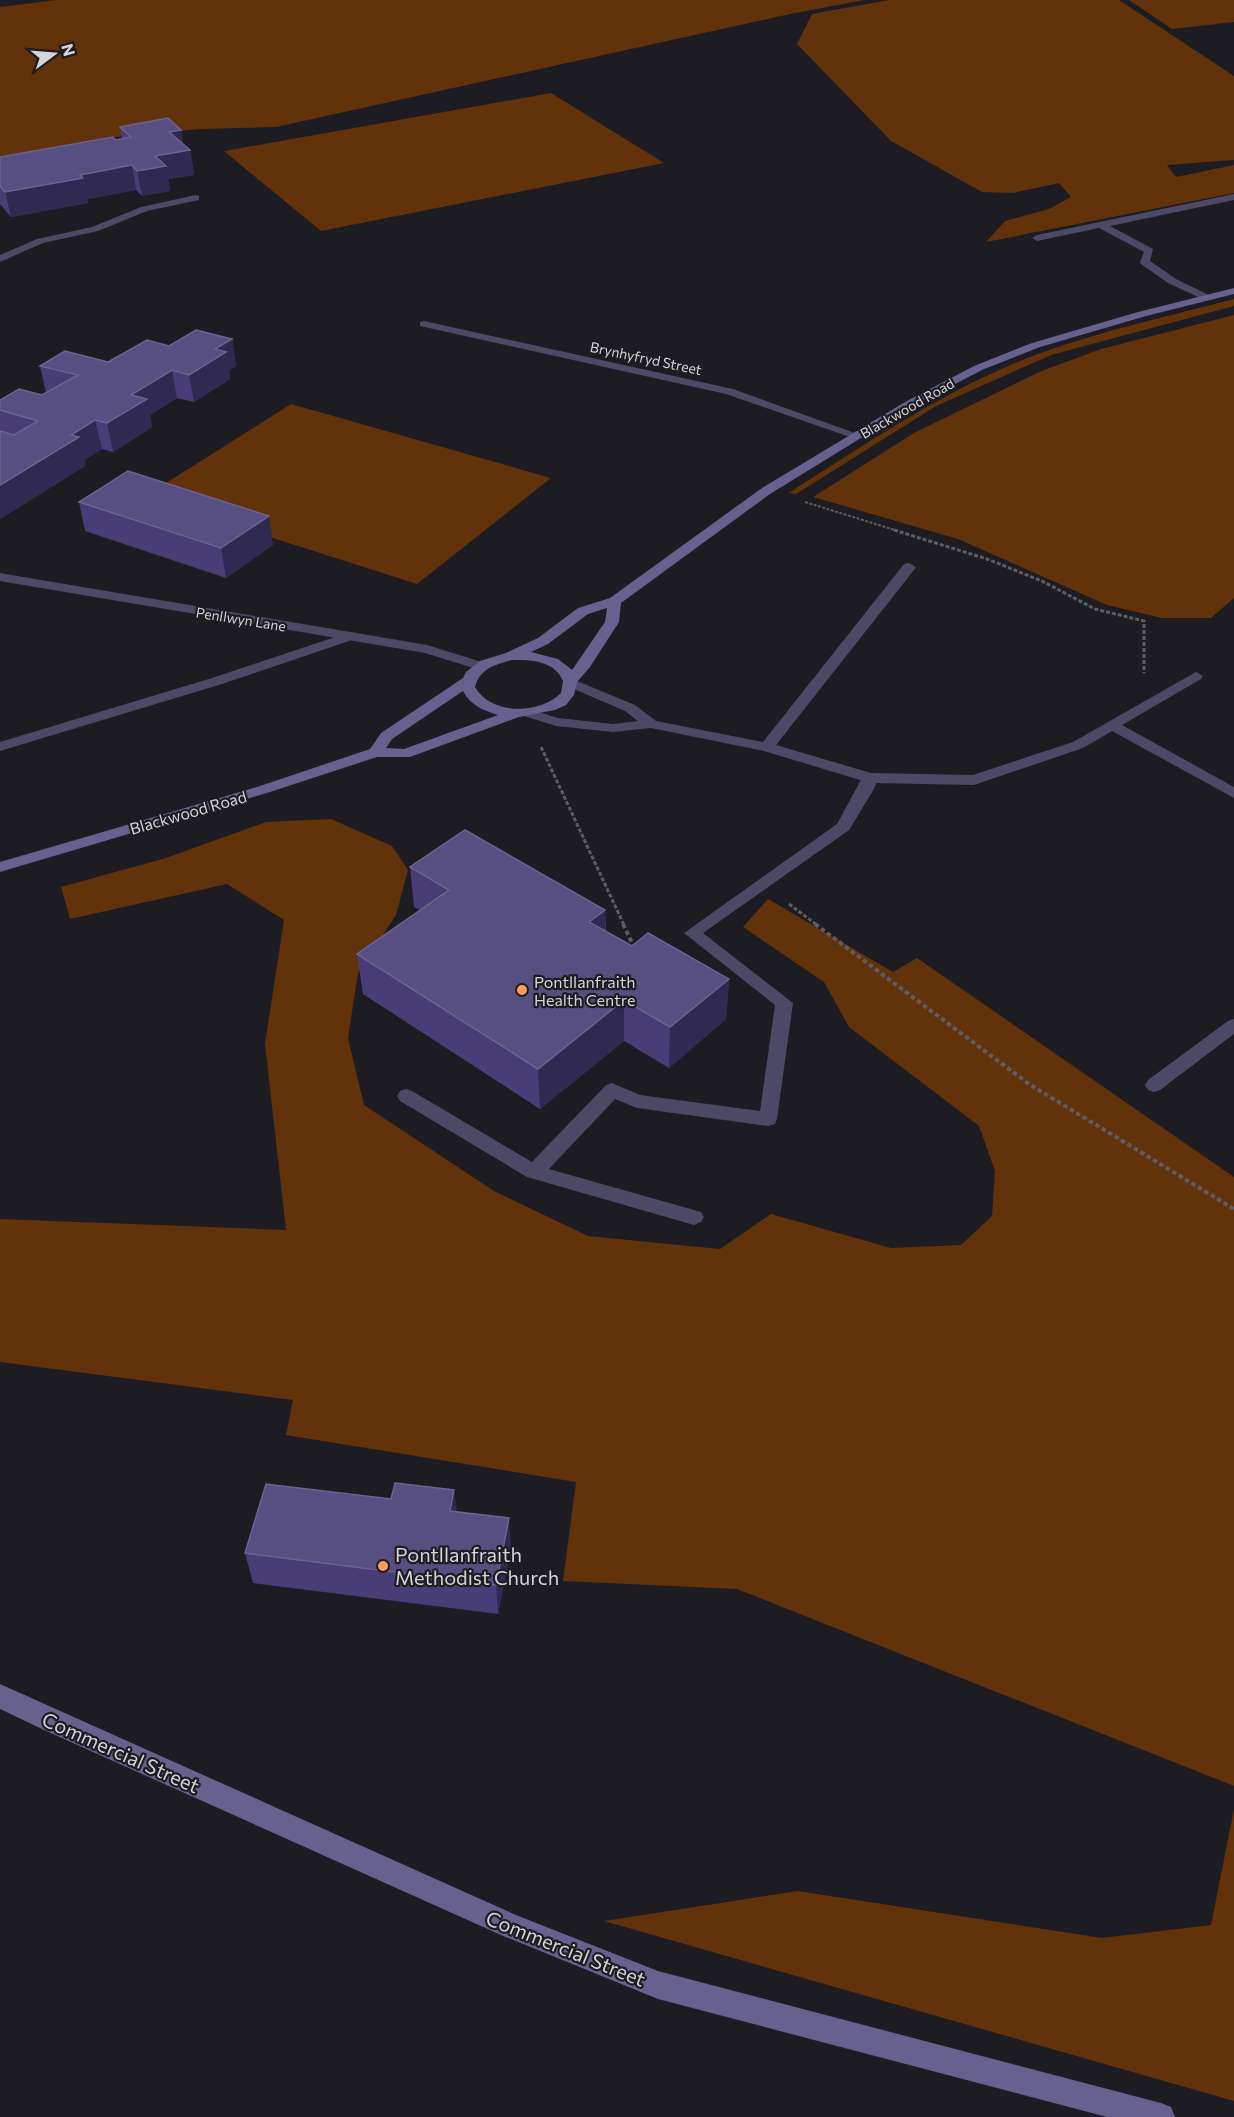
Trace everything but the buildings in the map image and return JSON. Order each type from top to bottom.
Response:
[{"type":"main road","name":"Blackwood Road","points":[[511,656],[543,641],[583,611],[615,601],[766,491],[909,404],[978,368],[1027,349],[1142,314],[1234,291]]},
{"type":"main road","points":[[572,681],[567,671],[556,663],[543,658],[511,656],[494,659],[480,666],[472,673],[468,681],[469,693],[478,703],[494,711],[521,713],[555,705],[564,699],[572,681],[612,622],[615,601]]},
{"type":"main road","name":"Blackwood Road","points":[[375,752],[386,736],[468,681]]},
{"type":"main road","name":"Blackwood Road","points":[[0,867],[262,790],[375,752],[405,754],[521,713]]},
{"type":"main road","name":"Commercial Street","points":[[0,1696],[53,1722],[500,1922],[658,1985],[1161,2117]]},
{"type":"street","points":[[1037,238],[1234,197]]},
{"type":"street","points":[[0,259],[40,240],[95,229],[144,209],[196,198]]},
{"type":"street","points":[[1101,225],[1149,251],[1145,262],[1172,280],[1207,298]]},
{"type":"street","name":"Brynhyfryd Street","points":[[424,324],[729,391],[857,436]]},
{"type":"street","points":[[767,747],[909,567]]},
{"type":"street","name":"Penllwyn Lane","points":[[0,577],[427,649],[480,666]]},
{"type":"street","points":[[0,590],[17,581]]},
{"type":"street","points":[[0,747],[218,681],[350,636]]},
{"type":"street","points":[[521,713],[556,722],[614,728],[651,724],[767,747],[870,777],[974,780],[1078,745],[1196,676]]},
{"type":"street","points":[[572,681],[630,708],[651,724]]},
{"type":"street","points":[[1112,725],[1234,793]]},
{"type":"street","points":[[534,1172],[612,1090],[637,1101],[768,1119],[784,1003],[692,933],[843,827],[867,789],[870,777]]},
{"type":"street","points":[[1154,1085],[1234,1025]]},
{"type":"street","points":[[406,1096],[534,1172],[694,1217]]},
{"type":"path","points":[[804,502],[987,559],[1042,581],[1095,609],[1144,621],[1144,690],[1153,700]]},
{"type":"path","points":[[537,738],[636,951]]},
{"type":"path","points":[[762,884],[1029,1084],[1234,1209]]},
{"type":"shaded area","points":[[56,0],[864,0],[790,14],[276,127],[201,129],[104,138],[0,159],[0,7]]},
{"type":"shaded area","points":[[889,0],[1119,0],[1234,76],[1234,160],[1167,165],[1176,177],[1234,165],[1234,193],[986,242],[1005,221],[1049,209],[1071,197],[1059,183],[1013,193],[982,192],[891,141],[797,44],[812,14]]},
{"type":"shaded area","points":[[1129,0],[1234,0],[1234,22],[1172,29]]},
{"type":"shaded area","points":[[551,93],[664,163],[321,231],[224,151]]},
{"type":"shaded area","points":[[1234,299],[1234,306],[1051,355],[936,406],[796,494],[789,493],[915,414],[1014,363],[1095,335]]},
{"type":"shaded area","points":[[1234,315],[1234,598],[1211,618],[1162,618],[1107,605],[958,539],[813,497],[914,433],[1039,372],[1101,349]]},
{"type":"shaded area","points":[[291,404],[551,478],[417,584],[144,497]]},
{"type":"shaded area","points":[[331,819],[392,846],[408,870],[396,915],[358,973],[348,1038],[364,1105],[494,1191],[588,1236],[720,1249],[771,1214],[891,1248],[961,1245],[992,1216],[995,1171],[979,1126],[849,1027],[824,982],[743,927],[768,899],[893,972],[917,958],[1234,1177],[1234,1786],[737,1589],[563,1581],[576,1482],[286,1435],[293,1400],[0,1362],[0,1219],[286,1230],[265,1044],[284,920],[227,884],[70,919],[61,887],[166,858],[266,822]]},
{"type":"shaded area","points":[[1234,1809],[1234,2101],[604,1921],[798,1891],[1102,1938],[1211,1925]]},
{"type":"place","name":"Pontllanfraith Health Centre","points":[[522,990]]},
{"type":"place","name":"Pontllanfraith Methodist Church","points":[[383,1566]]}]
